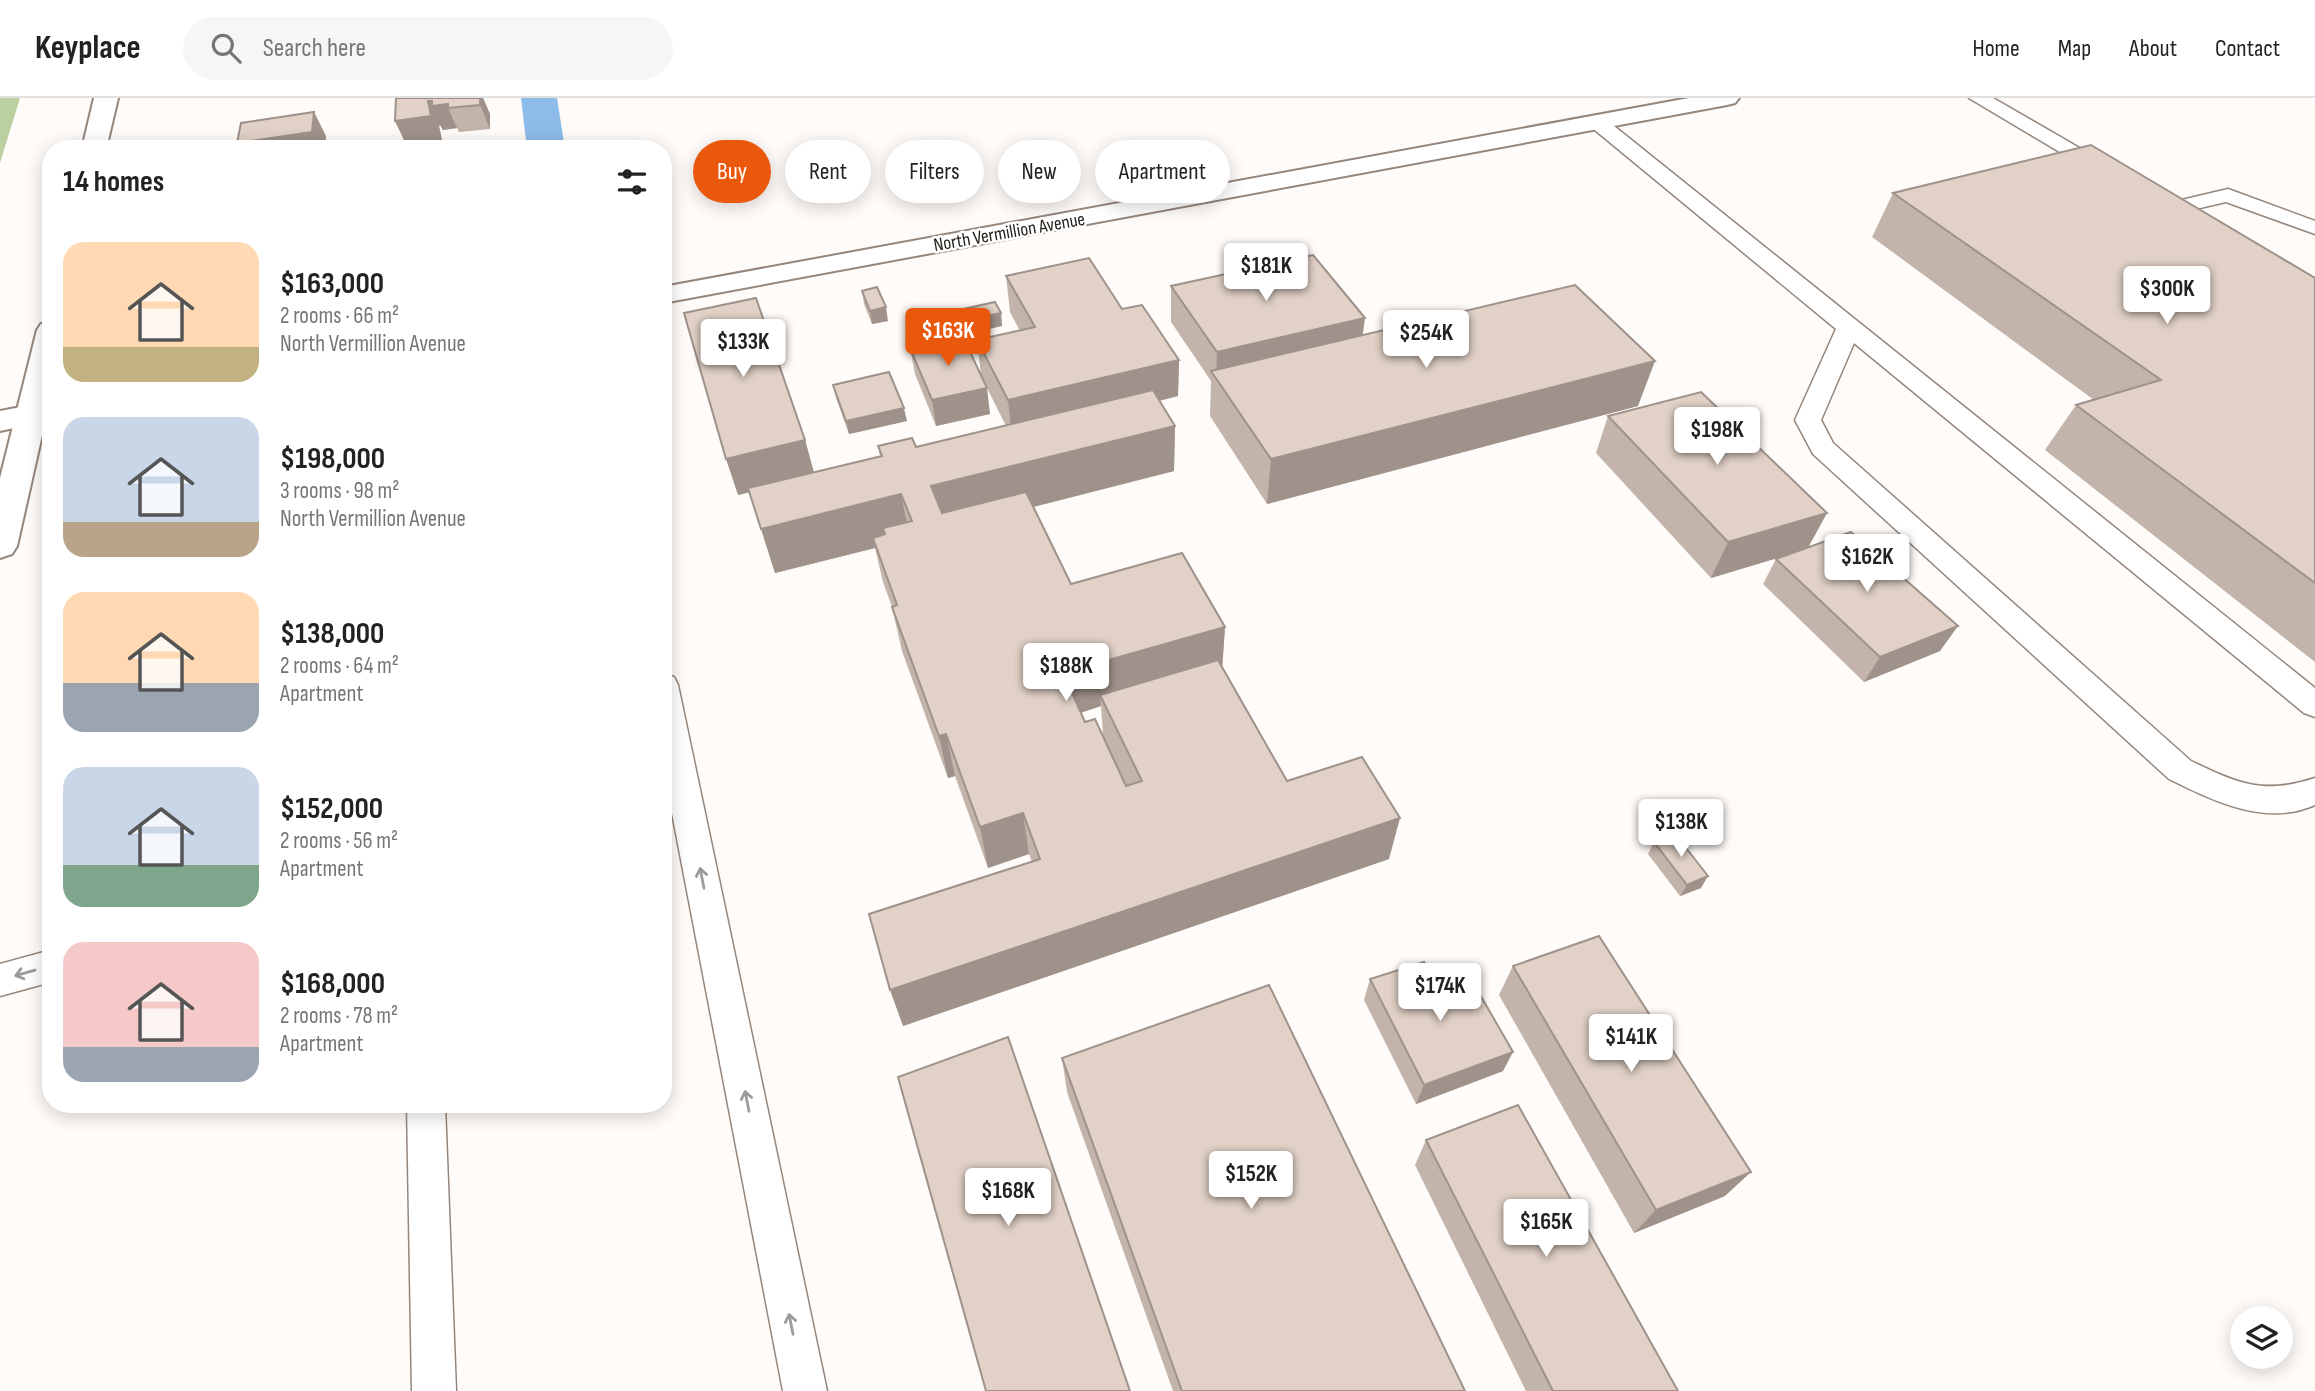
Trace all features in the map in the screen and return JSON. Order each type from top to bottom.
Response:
[{"type":"street","points":[[96,140],[106,98]]},
{"type":"street","name":"North Vermillion Avenue","points":[[672,293],[1727,98]]},
{"type":"street","points":[[0,546],[27,416],[42,362]]},
{"type":"lane","points":[[1979,98],[2192,222]]},
{"type":"lane","points":[[1597,122],[2315,705]]},
{"type":"lane","points":[[2170,209],[2228,195],[2315,228]]},
{"type":"lane","points":[[1849,327],[1808,420],[1822,447],[2180,770],[2225,792],[2269,802],[2315,791]]},
{"type":"lane","points":[[673,785],[805,1391]]},
{"type":"lane","points":[[0,980],[42,968]]},
{"type":"lane","points":[[426,1113],[434,1391]]},
{"type":"green space","points":[[0,98],[20,98],[0,163]]},
{"type":"building","points":[[396,98],[480,98],[480,105],[448,108],[448,104],[432,106],[432,101],[428,101],[431,116],[395,121]]},
{"type":"building","points":[[314,112],[312,132],[257,140],[238,140],[241,123]]},
{"type":"building","points":[[2091,145],[2315,278],[2315,583],[2076,405],[2161,380],[1893,193]]},
{"type":"building","points":[[1313,255],[1365,318],[1217,352],[1171,286]]},
{"type":"building","points":[[1089,258],[1122,309],[1142,305],[1179,360],[1008,400],[977,340],[1035,327],[1006,276]]},
{"type":"building","points":[[1575,285],[1655,361],[1271,459],[1211,371]]},
{"type":"building","points":[[877,287],[886,307],[870,311],[862,291]]},
{"type":"building","points":[[756,298],[805,440],[726,459],[684,313]]},
{"type":"building","points":[[995,302],[1001,313],[964,321],[959,310]]},
{"type":"building","points":[[963,337],[987,388],[932,400],[910,348]]},
{"type":"building","points":[[889,372],[904,408],[846,421],[833,385]]},
{"type":"building","points":[[1153,390],[1175,426],[931,486],[942,513],[1026,492],[1071,584],[1182,553],[1225,627],[1063,673],[1085,722],[1095,719],[1126,786],[1142,781],[1100,695],[1218,660],[1287,781],[1362,757],[1400,818],[890,990],[869,914],[1040,859],[1023,813],[980,827],[946,734],[939,736],[892,607],[897,605],[873,538],[885,534],[883,528],[912,521],[901,494],[761,529],[748,488],[882,456],[878,446],[912,438],[916,447]]},
{"type":"building","points":[[1701,392],[1827,513],[1728,542],[1608,416]]},
{"type":"building","points":[[1851,532],[1958,626],[1880,657],[1776,559]]},
{"type":"building","points":[[1675,834],[1708,876],[1687,885],[1654,842]]},
{"type":"building","points":[[1599,936],[1751,1172],[1656,1210],[1513,966]]},
{"type":"building","points":[[1424,962],[1440,990],[1471,979],[1513,1052],[1424,1085],[1370,979]]},
{"type":"building","points":[[1269,985],[1465,1391],[1182,1391],[1062,1058]]},
{"type":"building","points":[[1008,1037],[1130,1391],[986,1391],[898,1077]]},
{"type":"building","points":[[1518,1105],[1678,1391],[1553,1391],[1426,1140]]},
{"type":"waterway","points":[[539,98],[545,140]]}]
